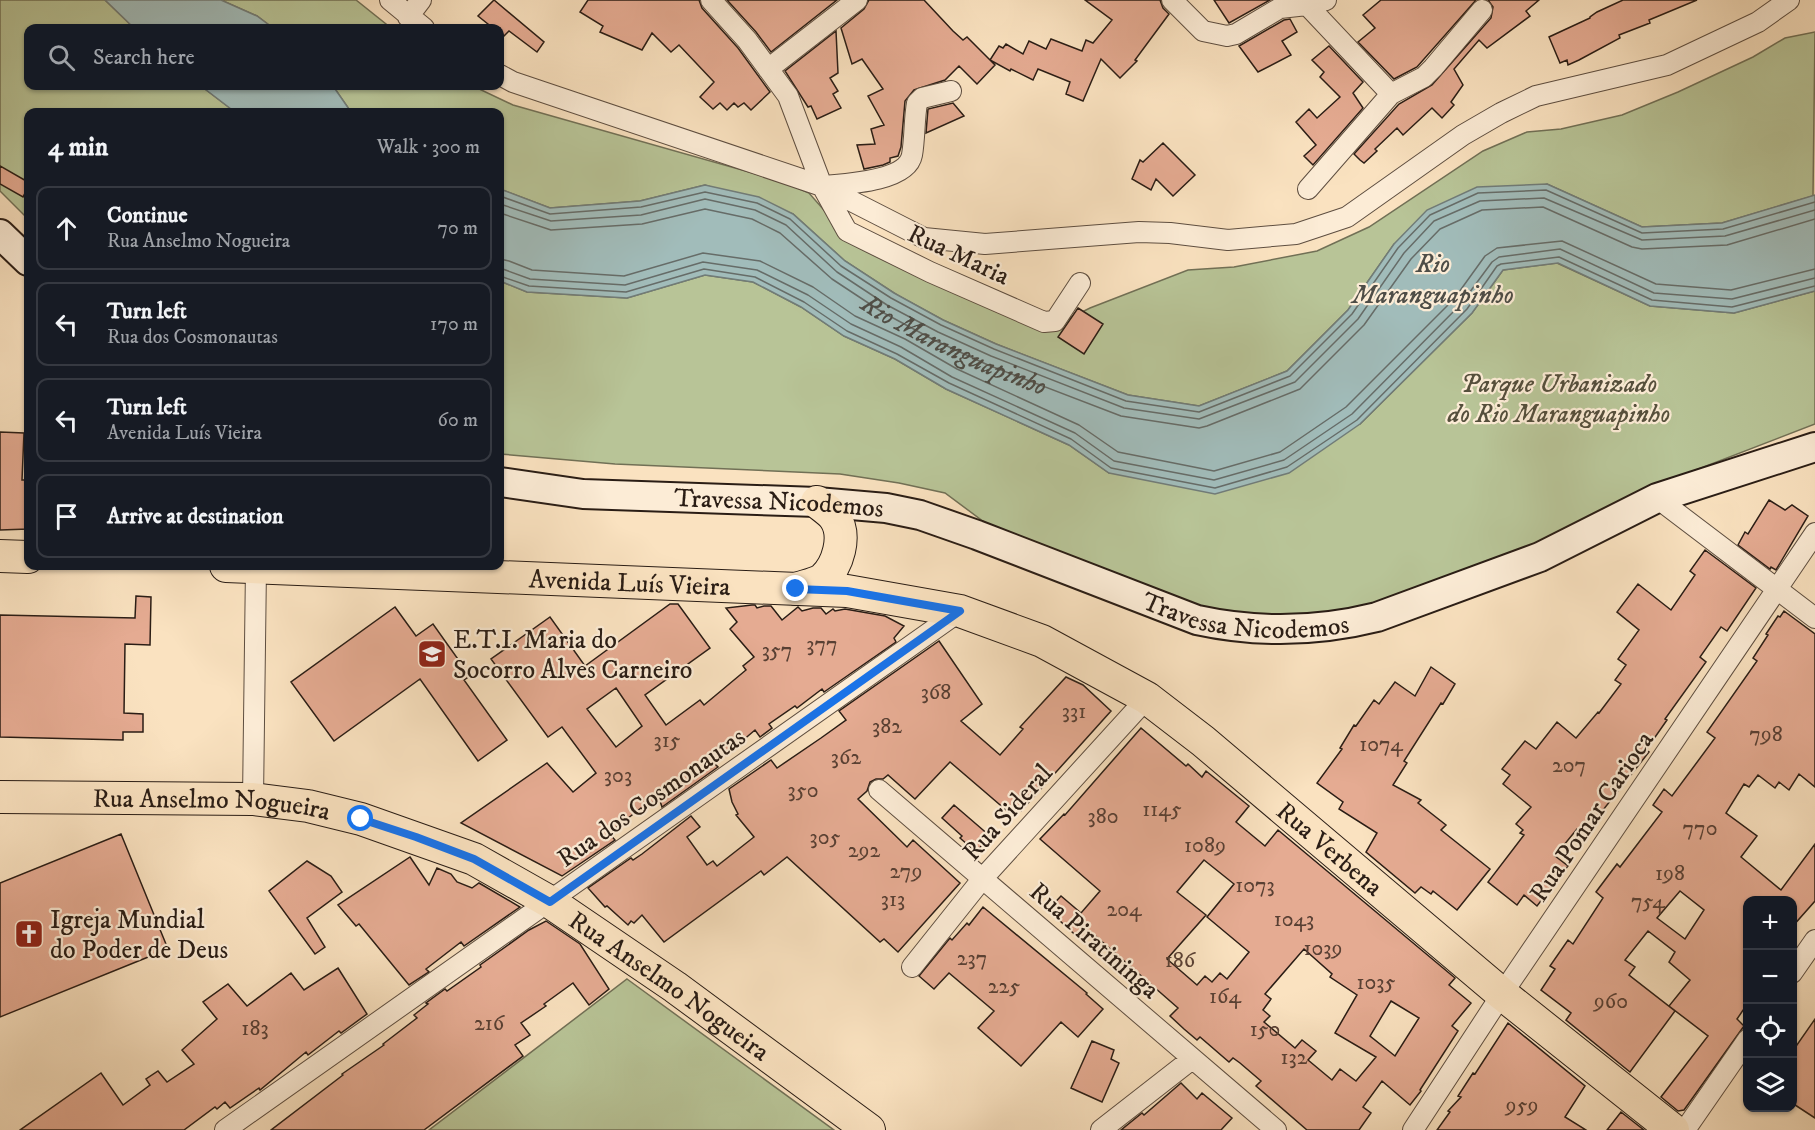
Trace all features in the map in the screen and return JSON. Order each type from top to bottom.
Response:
[{"type":"main road","points":[[0,234],[24,257]]},
{"type":"main road","name":"Travessa Nicodemos","points":[[504,483],[584,494],[817,502],[885,508],[920,515],[977,535],[1197,620],[1229,627],[1309,629],[1377,617],[1540,557],[1657,498],[1815,447]]},
{"type":"main road","points":[[796,589],[822,579],[833,566],[840,550],[840,532],[835,519],[817,502]]},
{"type":"main road","points":[[0,556],[24,557]]},
{"type":"main road","name":"Avenida Luís Vieira","points":[[330,570],[847,591],[960,611]]},
{"type":"main road","name":"Rua Verbena","points":[[960,611],[1042,641],[1147,698],[1203,741],[1502,994],[1673,1130]]},
{"type":"main road","name":"Rua Anselmo Nogueira","points":[[0,797],[253,799],[308,806],[361,819],[474,859],[550,902],[675,987],[869,1130]]},
{"type":"street","points":[[390,0],[416,23],[421,0]]},
{"type":"street","name":"Rua Maria","points":[[711,0],[747,40],[788,96],[822,186],[847,231],[930,272],[1044,322],[1055,321],[1080,283]]},
{"type":"street","points":[[768,69],[857,0]]},
{"type":"street","points":[[1172,0],[1203,31],[1227,36],[1236,34],[1280,8],[1326,0]]},
{"type":"street","points":[[504,77],[822,186],[924,238],[985,244],[1139,232],[1170,232],[1228,240],[1296,234],[1347,217],[1463,135],[1536,96],[1667,65],[1758,22],[1789,0]]},
{"type":"street","points":[[1307,5],[1391,94]]},
{"type":"street","points":[[1308,189],[1391,94],[1424,77],[1482,10]]},
{"type":"street","points":[[822,186],[863,182],[902,170],[912,157],[917,103],[922,98],[951,91]]},
{"type":"street","points":[[1657,498],[1815,618]]},
{"type":"street","name":"Rua Pomar Carioca","points":[[1413,1130],[1502,994],[1815,533]]},
{"type":"street","points":[[253,799],[256,570]]},
{"type":"street","name":"Rua dos Cosmonautas","points":[[225,1130],[960,611]]},
{"type":"street","name":"Rua Sideral","points":[[912,967],[983,878],[1147,698]]},
{"type":"street","name":"Rua Piratininga","points":[[879,790],[1276,1130]]},
{"type":"street","points":[[1797,966],[1815,940]]},
{"type":"street","points":[[1685,1130],[1743,1046]]},
{"type":"street","points":[[1101,1130],[1192,1059]]},
{"type":"green space","points":[[0,0],[105,0],[130,24],[24,24],[24,90],[206,90],[230,108],[24,108],[24,215],[0,191]]},
{"type":"green space","points":[[221,0],[356,0],[386,24],[268,24],[257,16]]},
{"type":"green space","points":[[1815,32],[1813,196],[1722,223],[1642,227],[1547,184],[1394,244],[1348,310],[1287,371],[1199,406],[1128,395],[996,344],[943,320],[897,295],[845,261],[793,214],[705,185],[640,201],[550,208],[504,191],[504,108],[348,108],[336,90],[481,90],[513,105],[781,181],[809,193],[845,234],[1062,322],[1090,308],[1188,270],[1234,267],[1317,251],[1369,227],[1483,151],[1527,132],[1561,129],[1622,115],[1753,57],[1785,38]]},
{"type":"green space","name":"Parque Urbanizado do Rio Maranguapinho","points":[[1557,263],[1650,306],[1734,313],[1815,291],[1815,424],[1644,490],[1527,552],[1374,607],[1309,618],[1198,611],[1003,536],[945,493],[899,483],[840,474],[615,464],[504,454],[504,283],[527,292],[627,298],[705,275],[753,282],[801,307],[844,336],[895,359],[946,389],[1069,445],[1109,473],[1360,424],[1472,313],[1503,270]]},
{"type":"green space","points":[[627,979],[834,1130],[429,1130]]},
{"type":"water","points":[[105,0],[221,0],[257,16],[268,24],[130,24]]},
{"type":"water","points":[[206,90],[336,90],[348,108],[230,108]]},
{"type":"water","name":"Rio Maranguapinho","points":[[1547,184],[1642,227],[1722,223],[1815,195],[1815,291],[1734,313],[1650,306],[1558,263],[1503,270],[1472,313],[1360,424],[1289,473],[1215,494],[1109,473],[1069,445],[946,389],[895,359],[844,336],[801,307],[753,282],[705,275],[627,298],[527,292],[504,283],[504,191],[550,208],[640,201],[705,185],[759,197],[793,214],[845,261],[894,293],[943,320],[996,344],[1128,395],[1199,406],[1287,371],[1348,310],[1394,244],[1427,210],[1477,187]]},
{"type":"building","points":[[494,0],[544,42],[537,52],[509,31],[504,36],[504,24],[488,24],[478,16]]},
{"type":"building","points":[[588,0],[699,0],[702,8],[738,48],[770,92],[751,110],[744,103],[738,107],[734,103],[727,110],[720,103],[713,109],[700,97],[714,82],[679,45],[671,52],[652,33],[642,50],[600,32],[603,26],[580,12]]},
{"type":"building","points":[[727,0],[837,0],[771,52]]},
{"type":"building","points":[[869,0],[924,0],[953,31],[963,40],[967,37],[995,65],[977,84],[959,66],[945,80],[914,90],[905,101],[901,147],[898,156],[890,158],[890,162],[883,165],[864,169],[857,145],[875,144],[871,129],[884,125],[868,96],[883,89],[862,59],[852,64],[841,28],[864,9]]},
{"type":"building","points":[[1085,0],[1160,0],[1163,8],[1169,14],[1135,60],[1137,61],[1120,78],[1101,59],[1083,101],[1066,94],[1070,82],[1038,69],[1033,80],[990,60],[999,46],[1003,48],[1006,44],[1023,54],[1029,41],[1046,49],[1051,39],[1082,51],[1086,40],[1093,43],[1112,20]]},
{"type":"building","points":[[1214,0],[1270,0],[1229,23]]},
{"type":"building","points":[[1381,0],[1476,0],[1417,67],[1394,79],[1358,42],[1375,28],[1363,15]]},
{"type":"building","points":[[1488,0],[1539,0],[1526,11],[1530,16],[1487,48],[1479,40],[1454,69],[1463,85],[1451,102],[1454,105],[1442,118],[1432,108],[1403,135],[1397,128],[1364,163],[1360,160],[1354,154],[1399,104],[1432,85],[1491,18],[1493,7]]},
{"type":"building","points":[[1623,0],[1697,0],[1619,35],[1620,38],[1579,60],[1568,65],[1567,60],[1560,63],[1549,37]]},
{"type":"building","points":[[1290,19],[1297,32],[1282,41],[1291,55],[1258,72],[1239,46],[1284,20]]},
{"type":"building","points":[[836,31],[838,73],[830,78],[838,91],[833,94],[841,108],[817,119],[811,106],[808,107],[785,71]]},
{"type":"building","points":[[1329,46],[1363,82],[1353,93],[1363,108],[1313,165],[1304,156],[1316,145],[1296,122],[1309,109],[1317,118],[1340,97],[1320,77],[1324,72],[1312,60]]},
{"type":"building","points":[[953,103],[964,116],[926,133],[928,109]]},
{"type":"building","points":[[1163,143],[1195,175],[1173,196],[1156,179],[1151,190],[1132,179],[1140,160],[1143,162]]},
{"type":"building","points":[[0,166],[24,180],[23,197],[0,184]]},
{"type":"building","points":[[1078,308],[1103,324],[1084,354],[1058,337]]},
{"type":"building","points":[[0,432],[24,433],[22,480],[24,480],[24,529],[0,530]]},
{"type":"building","points":[[1769,500],[1785,510],[1792,505],[1808,516],[1776,570],[1771,567],[1770,569],[1738,545],[1745,532],[1748,534]]},
{"type":"building","points":[[1705,550],[1756,588],[1727,631],[1721,627],[1700,657],[1706,662],[1665,719],[1667,720],[1646,750],[1649,752],[1584,834],[1577,829],[1555,856],[1568,866],[1537,906],[1524,895],[1517,905],[1488,882],[1524,835],[1520,833],[1523,830],[1516,824],[1531,807],[1503,784],[1510,775],[1502,769],[1525,741],[1536,749],[1557,722],[1576,738],[1621,684],[1615,680],[1626,665],[1618,659],[1639,630],[1617,612],[1638,584],[1671,610],[1695,575],[1690,571]]},
{"type":"building","points":[[136,596],[151,597],[150,645],[125,644],[124,713],[143,714],[143,732],[123,732],[123,740],[0,737],[0,615],[135,618]]},
{"type":"building","points":[[670,604],[678,604],[710,648],[645,695],[666,725],[700,700],[704,705],[746,670],[743,666],[754,657],[730,629],[737,622],[726,608],[752,605],[757,608],[771,606],[782,620],[798,607],[802,611],[821,608],[826,614],[833,609],[835,611],[845,609],[885,616],[904,626],[894,638],[896,642],[824,692],[822,689],[797,708],[795,706],[769,724],[772,728],[760,737],[755,730],[715,764],[718,767],[662,807],[659,798],[643,810],[641,808],[609,833],[615,840],[562,876],[461,823],[547,763],[573,792],[596,773],[562,727],[548,737],[491,659],[550,617],[585,666]],"holes":[[[616,688],[642,726],[616,747],[587,709]]]},
{"type":"building","points":[[395,607],[416,636],[433,624],[470,676],[464,680],[507,740],[478,761],[420,679],[334,741],[291,682]]},
{"type":"building","points":[[1784,611],[1815,634],[1815,787],[1799,774],[1789,790],[1779,782],[1775,788],[1758,775],[1749,787],[1744,784],[1726,813],[1757,836],[1741,857],[1781,890],[1815,844],[1815,901],[1797,921],[1797,896],[1743,896],[1743,1010],[1737,1019],[1743,1027],[1684,1110],[1678,1111],[1661,1097],[1708,1036],[1669,1006],[1690,980],[1669,962],[1675,952],[1648,931],[1625,960],[1635,967],[1629,975],[1675,1011],[1630,1072],[1566,1020],[1571,1013],[1541,990],[1555,969],[1550,966],[1568,940],[1573,944],[1603,898],[1596,892],[1617,864],[1620,867],[1662,812],[1653,805],[1664,789],[1672,796],[1715,738],[1707,732],[1757,661],[1753,658],[1778,616],[1780,617]],"holes":[[[1680,891],[1704,910],[1685,939],[1657,918]]]},
{"type":"building","points":[[939,641],[982,704],[961,721],[1000,755],[1023,729],[1020,727],[1066,677],[1083,685],[1111,711],[1021,811],[1019,809],[1013,816],[950,762],[915,799],[888,775],[883,779],[870,782],[867,791],[858,799],[907,847],[913,840],[960,883],[898,952],[884,939],[880,942],[787,857],[764,875],[761,871],[664,942],[642,915],[634,923],[631,921],[628,925],[607,906],[605,907],[588,888],[631,858],[633,860],[642,854],[691,816],[700,827],[687,837],[707,865],[713,861],[717,866],[754,837],[736,815],[738,814],[729,789],[771,760],[777,768],[821,738],[846,720],[839,711]]},
{"type":"building","points":[[1431,667],[1455,684],[1404,761],[1407,763],[1393,785],[1421,800],[1418,803],[1446,825],[1441,830],[1490,869],[1457,910],[1433,891],[1431,894],[1421,887],[1415,893],[1366,852],[1377,833],[1339,809],[1343,802],[1317,783],[1342,749],[1340,748],[1354,725],[1356,726],[1374,700],[1379,704],[1395,682],[1415,696]]},
{"type":"building","points":[[1141,728],[1186,766],[1188,764],[1202,777],[1206,771],[1249,806],[1236,822],[1265,846],[1278,830],[1455,978],[1449,985],[1471,1003],[1452,1026],[1458,1031],[1410,1105],[1382,1081],[1363,1107],[1371,1113],[1359,1130],[1307,1130],[1256,1086],[1261,1081],[1240,1063],[1233,1058],[1229,1062],[1200,1037],[1197,1040],[1170,1016],[1178,1008],[1091,932],[1083,942],[1048,910],[1061,896],[1081,913],[1100,891],[1040,839],[1065,815]],"holes":[[[1204,860],[1234,884],[1207,917],[1249,952],[1227,979],[1220,973],[1212,982],[1205,976],[1197,985],[1167,959],[1206,915],[1177,892]],[[1304,949],[1332,974],[1330,977],[1357,995],[1335,1033],[1376,1057],[1356,1081],[1340,1069],[1332,1080],[1308,1060],[1316,1051],[1302,1040],[1295,1048],[1264,1022],[1270,1016],[1263,1010],[1271,999],[1265,994]],[[1391,1001],[1419,1018],[1395,1056],[1370,1036]]]},
{"type":"building","points":[[954,805],[990,836],[976,852],[942,818]]},
{"type":"building","points":[[121,834],[168,949],[0,1017],[0,883]]},
{"type":"building","points":[[410,857],[429,885],[437,868],[451,874],[457,882],[472,888],[479,883],[520,907],[464,946],[461,942],[426,969],[429,972],[409,985],[359,924],[356,926],[338,905]]},
{"type":"building","points":[[307,861],[331,876],[342,892],[307,918],[325,947],[315,954],[269,891]]},
{"type":"building","points":[[983,907],[1087,993],[1103,1009],[1078,1037],[1061,1022],[1021,1066],[978,1028],[994,1011],[949,973],[934,989],[919,976],[950,938],[952,940],[967,923],[969,925]]},
{"type":"building","points":[[546,921],[580,944],[609,989],[589,1005],[573,983],[544,1004],[546,1006],[521,1023],[530,1035],[515,1045],[523,1056],[424,1130],[271,1130],[417,1018],[414,1015],[428,1004],[426,1003],[481,967],[480,965],[529,930]]},
{"type":"building","points":[[338,968],[367,1014],[341,1033],[339,1031],[308,1055],[306,1052],[260,1090],[259,1088],[230,1108],[225,1102],[184,1130],[20,1130],[101,1073],[123,1105],[150,1085],[146,1079],[158,1071],[167,1082],[194,1064],[182,1050],[217,1019],[203,1002],[228,984],[247,1006],[291,973],[304,990]]},
{"type":"building","points":[[1815,1019],[1815,1118],[1797,1106],[1797,1045]]},
{"type":"building","points":[[1508,1023],[1585,1086],[1565,1117],[1586,1130],[1437,1130]]},
{"type":"building","points":[[1092,1041],[1114,1050],[1111,1059],[1119,1063],[1102,1102],[1071,1088]]},
{"type":"building","points":[[1181,1083],[1197,1099],[1202,1093],[1232,1118],[1221,1130],[1121,1130],[1142,1113],[1144,1115]]},
{"type":"building","points":[[1621,1112],[1635,1123],[1644,1130],[1607,1130]]},
{"type":"place","name":"E.T.I. Maria do Socorro Alves Carneiro","points":[[432,654]]},
{"type":"place","name":"Igreja Mundial do Poder de Deus","points":[[29,934]]},
{"type":"route","points":[[361,819],[474,859],[550,902],[960,611],[847,591],[796,589]]}]
